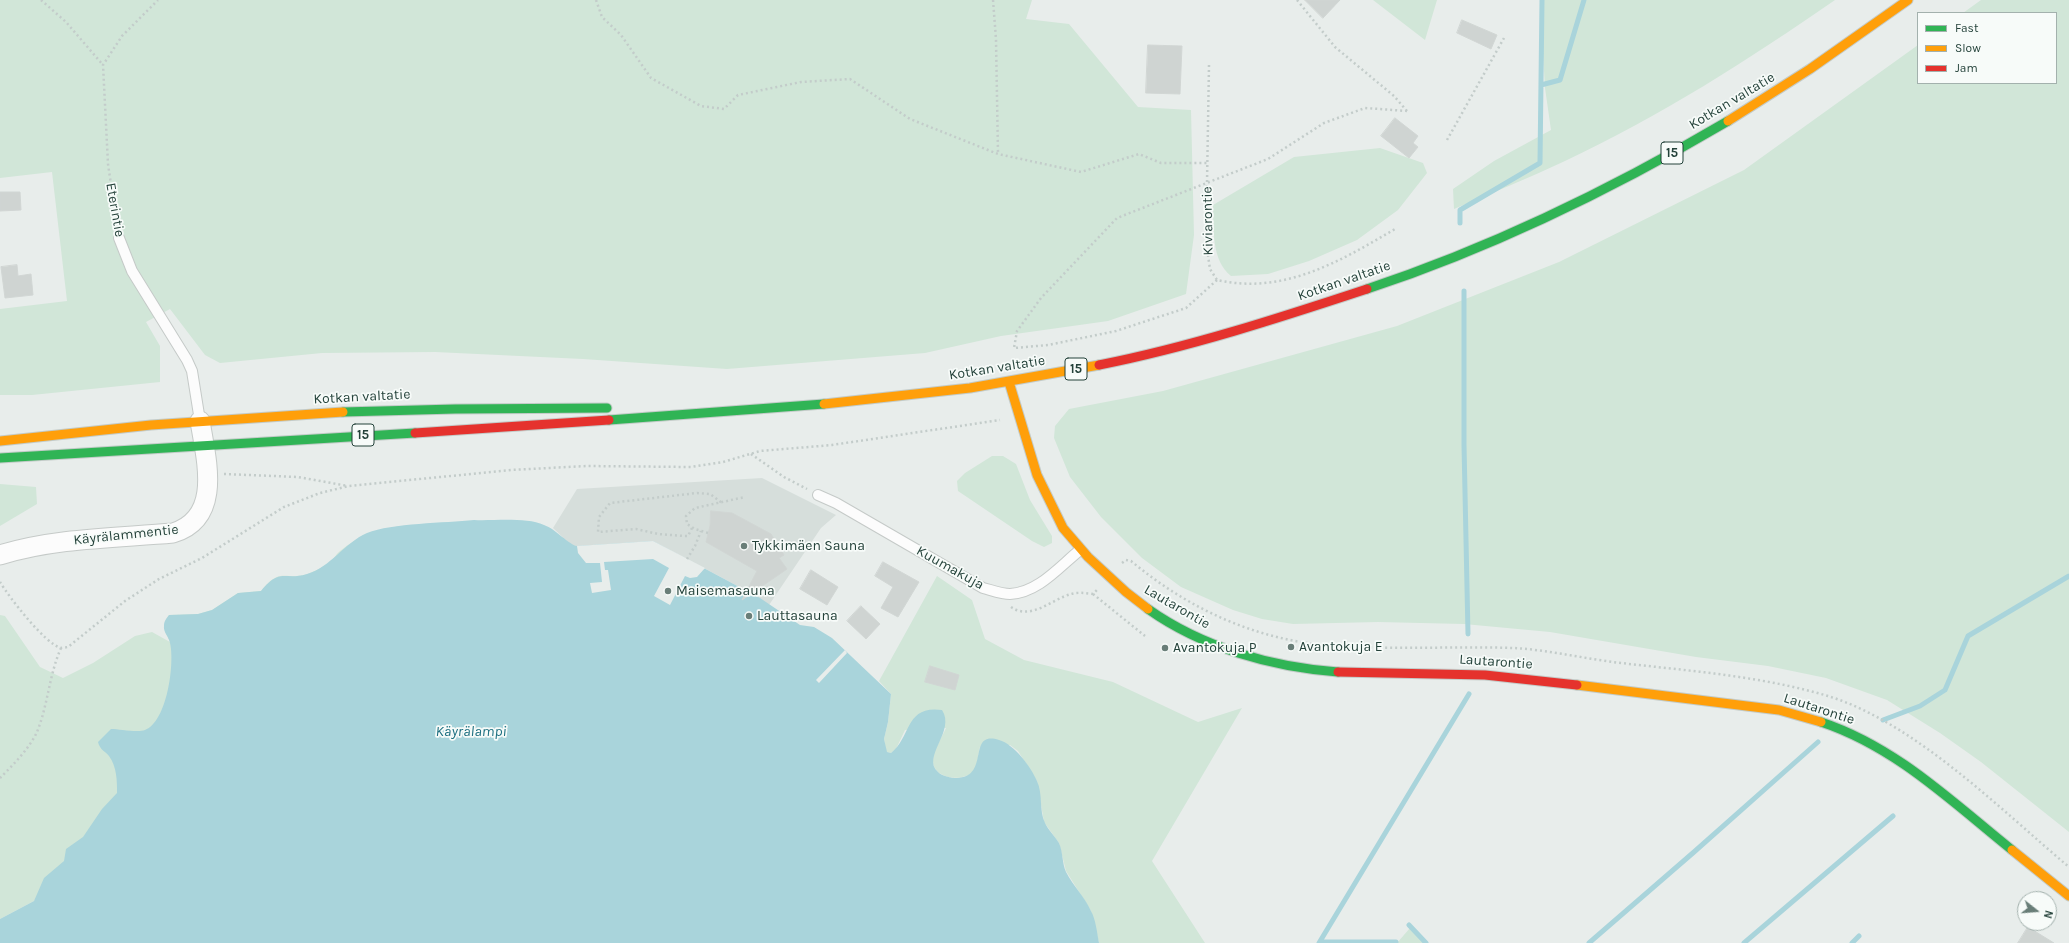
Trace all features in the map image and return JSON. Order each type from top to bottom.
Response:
[{"type":"main road","name":"Kotkan valtatie","points":[[0,458],[204,444],[556,425],[726,412],[900,396],[1009,382],[1116,360],[1290,314],[1415,271],[1498,237],[1649,165],[1708,133],[1770,96],[1908,0]]},
{"type":"main road","name":"Lautarontie","points":[[1009,382],[1034,470],[1049,504],[1064,530],[1080,550],[1127,594],[1152,612],[1206,641],[1266,662],[1328,672],[1471,673],[1508,676],[1779,710],[1823,721],[1874,743],[1903,762],[2069,896]]},
{"type":"main road","name":"Kotkan valtatie","points":[[0,441],[98,428],[200,420],[415,408],[615,408]]},
{"type":"main road","name":"Kotkan valtatie","points":[[631,408],[726,412]]},
{"type":"street","name":"Käyrälammentie","points":[[0,555],[21,549],[53,543],[173,533],[184,530],[198,518],[207,493],[208,475],[200,420]]},
{"type":"lane","name":"Eterintie","points":[[119,238],[132,271],[187,360],[192,371],[200,420]]},
{"type":"lane","name":"Kuumakuja","points":[[818,495],[836,503],[983,588],[995,591],[1010,594],[1024,591],[1035,586],[1080,550]]},
{"type":"path","points":[[41,0],[66,22],[103,65],[122,36],[158,0]]},
{"type":"path","points":[[596,0],[602,17],[621,35],[651,78],[701,106],[724,109],[738,95],[801,82],[850,79],[910,119],[998,154],[1081,172],[1139,154],[1161,163],[1208,163]]},
{"type":"path","points":[[993,0],[996,39],[998,154]]},
{"type":"path","points":[[1297,0],[1335,47],[1394,96],[1407,111],[1365,108],[1324,123],[1268,159],[1117,218],[1041,298],[1017,331],[1014,348],[1048,345],[1116,331],[1186,308],[1217,280],[1234,284],[1254,285],[1287,279],[1333,265],[1395,230]]},
{"type":"path","points":[[1448,140],[1504,38]]},
{"type":"path","name":"Eterintie","points":[[103,65],[108,164],[119,238]]},
{"type":"path","name":"Kiviarontie","points":[[1209,65],[1206,242],[1210,269],[1217,280]]},
{"type":"path","points":[[0,582],[6,592],[49,642],[61,648],[68,646],[124,601],[159,579],[202,558],[284,508],[320,493],[349,486],[511,470],[586,466],[691,467],[723,462],[750,453],[913,434],[1018,416]]},
{"type":"path","points":[[750,453],[784,477],[818,495]]},
{"type":"path","points":[[208,475],[268,475],[331,482],[349,486]]},
{"type":"path","points":[[692,528],[688,536],[658,534],[636,529],[598,532],[599,517],[610,503],[668,496],[710,494],[722,502]]},
{"type":"path","points":[[708,533],[692,528],[685,520],[690,511],[695,508],[745,498]]},
{"type":"path","points":[[687,559],[695,546],[701,531]]},
{"type":"path","points":[[1093,594],[1145,636]]},
{"type":"path","points":[[1292,647],[1294,641]]},
{"type":"path","points":[[0,778],[16,761],[36,733],[45,706],[54,664],[61,648]]},
{"type":"shaded area","points":[[762,478],[836,515],[821,528],[769,605],[747,591],[653,541],[572,546],[553,528],[577,489]]},
{"type":"green space","points":[[0,0],[1032,0],[1026,19],[1069,24],[1138,107],[1191,110],[1194,235],[1186,294],[1108,321],[1001,336],[925,353],[727,369],[583,359],[435,352],[322,353],[220,363],[205,355],[170,309],[146,322],[160,346],[160,382],[32,395],[0,395],[0,309],[67,301],[52,172],[0,178]]},
{"type":"green space","points":[[1373,0],[1437,0],[1425,40]]},
{"type":"green space","points":[[1540,0],[1835,0],[1737,65],[1635,126],[1551,167],[1454,209],[1453,189],[1494,161],[1551,130],[1545,88]]},
{"type":"green space","points":[[1981,0],[2069,0],[2069,832],[1981,762],[1940,733],[1887,700],[1826,678],[1768,666],[1696,657],[1550,632],[1464,624],[1378,622],[1293,624],[1262,619],[1233,610],[1181,587],[1142,558],[1101,517],[1070,477],[1054,438],[1055,426],[1069,409],[1163,391],[1397,326],[1559,262],[1744,170],[1917,46],[1917,84],[2057,84],[2057,12],[1964,12]]},
{"type":"green space","points":[[1380,148],[1423,163],[1427,173],[1398,210],[1357,240],[1309,261],[1268,274],[1231,276],[1225,269],[1220,262],[1215,244],[1213,205],[1294,157]]},
{"type":"green space","points":[[992,456],[1003,456],[1016,464],[1030,500],[1052,536],[1052,543],[1044,547],[1032,541],[958,491],[957,481],[965,473]]},
{"type":"green space","points":[[0,484],[36,487],[37,504],[0,526]]},
{"type":"green space","points":[[399,526],[34,901],[0,919],[0,615],[5,616],[40,667],[63,678],[93,663],[135,636],[152,632],[170,642],[165,625],[169,615],[198,614],[212,610],[238,593],[261,591],[268,583],[279,576],[300,576],[308,574],[328,564],[340,551],[361,537]]},
{"type":"green space","points":[[937,576],[972,600],[985,639],[1024,660],[1113,682],[1198,722],[1242,708],[1152,861],[1205,943],[1099,943],[1091,911],[1066,871],[1059,843],[1044,822],[1037,781],[1018,751],[1010,745],[980,747],[974,771],[969,775],[956,778],[943,775],[937,771],[934,766],[934,752],[946,728],[905,730],[896,749],[891,753],[886,752],[884,739],[888,722],[891,694],[879,681]]},
{"type":"green space","points":[[1410,928],[1424,943],[1397,943]]},
{"type":"water","name":"Käyrälampi","points":[[474,520],[519,520],[537,523],[549,527],[570,543],[577,546],[653,541],[760,598],[800,625],[814,627],[832,638],[891,694],[888,722],[884,739],[887,752],[891,753],[898,746],[910,723],[921,712],[942,710],[945,718],[945,726],[933,759],[934,766],[942,775],[955,778],[967,776],[977,763],[980,747],[983,742],[989,739],[1005,742],[1016,751],[1031,769],[1037,781],[1040,791],[1043,818],[1059,843],[1066,872],[1086,901],[1093,915],[1099,943],[0,943],[0,919],[34,901],[44,878],[64,861],[66,849],[83,837],[102,809],[117,793],[117,779],[114,765],[109,756],[101,749],[98,742],[111,729],[133,731],[145,730],[153,725],[159,716],[168,691],[170,677],[171,652],[164,628],[165,621],[169,615],[198,614],[212,610],[238,593],[261,591],[273,579],[278,577],[299,576],[316,571],[359,537],[367,533],[404,525]]},
{"type":"pier","points":[[653,541],[705,568],[697,577],[690,578],[685,576],[670,605],[654,596],[669,568],[653,559],[604,562],[605,570],[608,570],[611,590],[592,593],[590,583],[602,582],[600,563],[586,563],[578,553],[577,546]]},
{"type":"pier","points":[[845,650],[847,653],[819,683],[816,680]]},
{"type":"building","points":[[1305,0],[1340,0],[1323,18]]},
{"type":"building","points":[[1462,20],[1497,35],[1491,49],[1457,33]]},
{"type":"building","points":[[1148,45],[1182,46],[1180,94],[1146,93]]},
{"type":"building","points":[[1395,118],[1418,136],[1413,143],[1418,147],[1409,158],[1381,136]]},
{"type":"building","points":[[0,192],[20,192],[21,210],[0,211]]},
{"type":"building","points":[[17,265],[18,276],[31,274],[33,295],[5,298],[1,267]]},
{"type":"building","name":"Tykkimäen Sauna","points":[[711,511],[732,513],[771,534],[784,555],[779,558],[787,569],[742,600],[757,571],[706,542],[710,526]]},
{"type":"building","points":[[883,562],[919,582],[898,617],[881,608],[893,587],[875,576]]},
{"type":"building","points":[[811,570],[838,587],[827,605],[800,589]]},
{"type":"building","points":[[861,606],[880,624],[866,639],[847,621]]},
{"type":"building","points":[[930,666],[959,675],[955,690],[925,682]]},
{"type":"building","points":[[2026,931],[2034,931],[2054,943],[2018,943]]},
{"type":"waterway","points":[[1460,223],[1460,210],[1540,163],[1542,0]]},
{"type":"waterway","points":[[1541,85],[1560,80],[1584,0]]},
{"type":"waterway","points":[[1464,291],[1464,445],[1468,634]]},
{"type":"waterway","points":[[1883,720],[1920,706],[1945,690],[1968,636],[2069,576]]},
{"type":"waterway","points":[[1319,943],[1469,694]]},
{"type":"waterway","points":[[1589,943],[1818,742]]},
{"type":"waterway","points":[[1744,943],[1893,816]]},
{"type":"waterway","points":[[1409,925],[1426,943]]},
{"type":"waterway","points":[[1852,943],[1859,936]]},
{"type":"waterway","points":[[1320,942],[1396,942]]},
{"type":"traffic: fast","points":[[1367,289],[1460,255],[1552,214],[1642,169],[1728,121]]},
{"type":"traffic: fast","points":[[609,420],[824,404]]},
{"type":"traffic: fast","points":[[343,412],[455,409],[607,408]]},
{"type":"traffic: fast","points":[[0,458],[415,433]]},
{"type":"traffic: fast","points":[[1148,609],[1169,623],[1192,635],[1239,653],[1288,666],[1338,672]]},
{"type":"traffic: fast","points":[[1821,722],[1874,746],[1922,777],[2012,850]]},
{"type":"traffic: slow","points":[[1728,121],[1810,69],[1908,0]]},
{"type":"traffic: slow","points":[[824,404],[970,388],[1099,365]]},
{"type":"traffic: slow","points":[[1009,382],[1037,475],[1063,528],[1088,557],[1126,592],[1148,609]]},
{"type":"traffic: slow","points":[[0,441],[151,425],[343,412]]},
{"type":"traffic: slow","points":[[1577,685],[1779,710],[1821,722]]},
{"type":"traffic: slow","points":[[2012,850],[2069,896]]},
{"type":"traffic: jam","points":[[1099,365],[1201,341],[1367,289]]},
{"type":"traffic: jam","points":[[415,433],[609,420]]},
{"type":"traffic: jam","points":[[1338,672],[1485,675],[1577,685]]},
{"type":"place","name":"Tykkimäen Sauna","points":[[744,546]]},
{"type":"place","name":"Maisemasauna","points":[[668,591]]},
{"type":"place","name":"Lauttasauna","points":[[749,616]]},
{"type":"place","name":"Avantokuja E","points":[[1291,647]]},
{"type":"place","name":"Avantokuja P","points":[[1165,648]]}]
